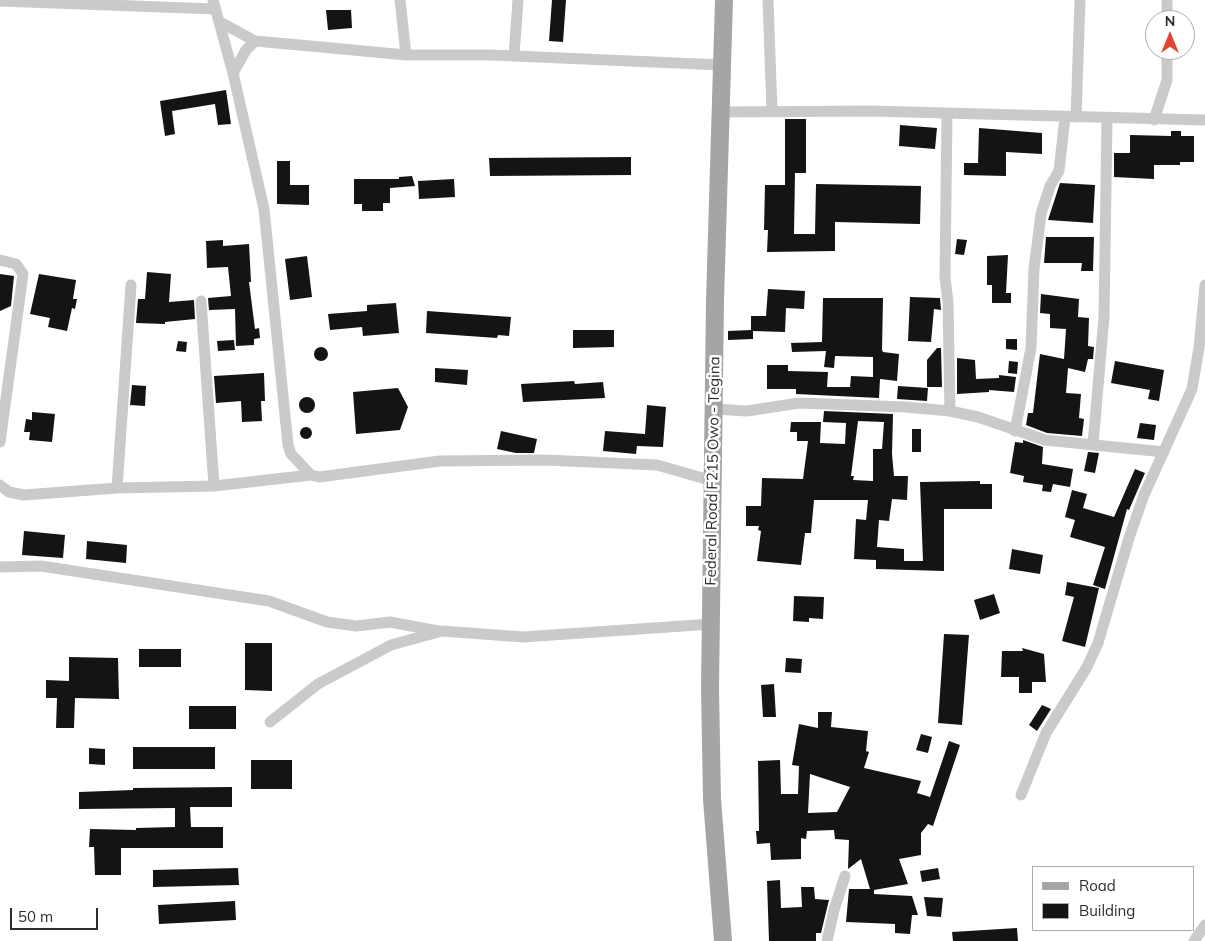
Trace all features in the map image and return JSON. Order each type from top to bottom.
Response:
[{"type":"main road","name":"Federal Road F215 Owo - Tegina","points":[[723,941],[712,799],[710,689],[715,301],[724,0]]},
{"type":"street","points":[[400,0],[406,54]]},
{"type":"street","points":[[514,56],[518,0]]},
{"type":"street","points":[[768,0],[772,111]]},
{"type":"street","points":[[1015,430],[1031,348],[1034,269],[1041,214],[1050,186],[1059,171],[1070,117],[1080,0]]},
{"type":"street","points":[[0,1],[214,4],[233,73],[264,209],[288,445],[291,454],[311,475]]},
{"type":"street","points":[[220,22],[254,41],[406,54],[514,56],[722,65]]},
{"type":"street","points":[[233,73],[246,50],[254,41]]},
{"type":"street","points":[[1154,120],[1167,80],[1167,60]]},
{"type":"street","points":[[721,112],[947,113],[1107,119],[1205,120]]},
{"type":"street","points":[[947,113],[945,277],[948,302],[950,411]]},
{"type":"street","points":[[1093,444],[1104,317],[1107,119]]},
{"type":"street","points":[[0,260],[16,264],[21,269],[23,281],[0,442]]},
{"type":"street","points":[[117,488],[130,285]]},
{"type":"street","points":[[1022,795],[1046,732],[1087,667],[1098,643],[1129,538],[1144,495],[1192,389],[1196,375],[1205,285]]},
{"type":"street","points":[[201,301],[214,486]]},
{"type":"street","points":[[715,409],[747,411],[799,403],[836,403],[950,411],[978,417],[1045,440],[1164,452]]},
{"type":"street","points":[[0,485],[9,492],[24,495],[117,488],[214,486],[311,475],[318,477],[440,461],[545,460],[656,465],[714,481]]},
{"type":"street","points":[[0,567],[41,566],[269,601],[327,622],[356,626],[390,622],[442,631],[523,637],[712,624]]},
{"type":"street","points":[[270,722],[318,684],[391,645],[442,631]]},
{"type":"street","points":[[827,941],[834,910],[846,876]]},
{"type":"street","points":[[1194,941],[1205,925]]},
{"type":"building","points":[[552,0],[566,0],[563,42],[549,41]]},
{"type":"building","points":[[326,10],[351,10],[352,28],[328,30]]},
{"type":"building","points":[[226,90],[231,124],[218,125],[215,104],[172,111],[175,134],[165,136],[160,101]]},
{"type":"building","points":[[785,119],[806,119],[806,173],[795,173],[794,234],[815,234],[816,184],[921,186],[920,224],[835,222],[835,251],[767,252],[768,230],[764,230],[765,185],[785,185]]},
{"type":"building","points":[[900,125],[937,128],[935,149],[899,146]]},
{"type":"building","points":[[979,128],[1042,133],[1042,154],[1006,152],[1006,176],[964,175],[964,163],[978,163]]},
{"type":"building","points":[[1171,131],[1181,131],[1181,136],[1194,136],[1194,162],[1180,162],[1180,165],[1154,165],[1154,179],[1114,177],[1114,153],[1130,153],[1130,135],[1171,136]]},
{"type":"building","points":[[631,157],[631,175],[490,176],[489,158]]},
{"type":"building","points":[[277,161],[290,161],[290,185],[309,185],[309,205],[277,204]]},
{"type":"building","points":[[412,176],[415,186],[390,188],[390,203],[383,203],[383,211],[362,211],[362,204],[354,204],[354,179],[399,179],[399,177]]},
{"type":"building","points":[[454,179],[455,197],[419,199],[418,181]]},
{"type":"building","points":[[1060,183],[1095,185],[1093,223],[1048,220]]},
{"type":"building","points":[[1046,237],[1094,237],[1093,271],[1081,271],[1082,263],[1044,263]]},
{"type":"building","points":[[957,239],[967,240],[964,255],[955,254]]},
{"type":"building","points":[[223,240],[223,246],[249,244],[251,282],[249,282],[255,329],[259,328],[260,338],[254,339],[254,345],[236,346],[235,309],[209,310],[208,298],[231,296],[228,267],[207,268],[206,241]]},
{"type":"building","points":[[1008,255],[1006,293],[1011,293],[1011,303],[992,303],[992,285],[987,285],[987,256]]},
{"type":"building","points":[[307,256],[312,297],[290,300],[285,259]]},
{"type":"building","points":[[147,272],[171,274],[169,302],[194,300],[195,319],[165,322],[165,324],[136,323],[138,299],[145,299]]},
{"type":"building","points":[[0,274],[14,276],[11,306],[0,311]]},
{"type":"building","points":[[39,274],[76,280],[73,299],[77,299],[75,309],[72,308],[67,331],[48,327],[50,318],[30,314]]},
{"type":"building","points":[[768,289],[805,291],[804,309],[786,308],[785,332],[753,331],[753,339],[728,340],[728,331],[751,330],[751,316],[766,316]]},
{"type":"building","points":[[1041,294],[1079,299],[1078,317],[1089,318],[1088,346],[1094,347],[1093,359],[1088,359],[1085,372],[1068,368],[1066,393],[1081,394],[1079,418],[1084,419],[1082,436],[1047,433],[1026,425],[1028,413],[1033,413],[1040,354],[1064,359],[1066,329],[1050,328],[1050,314],[1040,313]]},
{"type":"building","points":[[910,297],[940,298],[941,310],[934,309],[931,342],[908,341]]},
{"type":"building","points":[[823,298],[883,298],[882,350],[883,352],[899,354],[897,381],[880,379],[879,398],[796,394],[796,389],[767,389],[767,365],[788,365],[788,371],[828,372],[827,387],[850,387],[851,376],[873,377],[873,357],[835,356],[834,368],[824,367],[826,351],[792,352],[791,343],[822,342]]},
{"type":"building","points":[[396,303],[399,333],[363,336],[362,327],[330,330],[328,314],[367,311],[367,305]]},
{"type":"building","points":[[427,311],[511,317],[509,336],[498,335],[497,338],[426,333]]},
{"type":"building","points":[[573,330],[614,330],[614,347],[573,348]]},
{"type":"building","points":[[1006,339],[1017,339],[1017,350],[1006,349]]},
{"type":"building","points":[[234,340],[235,350],[218,351],[217,341]]},
{"type":"building","points":[[178,341],[187,342],[186,352],[176,351]]},
{"type":"building","points":[[321,347],[326,349],[328,354],[326,359],[321,361],[316,359],[314,354],[316,349]]},
{"type":"building","points":[[937,348],[941,348],[942,387],[927,387],[927,360]]},
{"type":"building","points":[[957,358],[975,360],[976,379],[999,378],[999,375],[1016,377],[1014,392],[989,390],[989,392],[957,394]]},
{"type":"building","points":[[1009,361],[1018,362],[1017,374],[1008,373]]},
{"type":"building","points":[[1115,361],[1164,370],[1159,401],[1148,399],[1150,390],[1111,383]]},
{"type":"building","points":[[435,368],[468,370],[467,385],[435,382]]},
{"type":"building","points":[[264,373],[265,401],[261,401],[262,421],[242,422],[241,401],[216,403],[214,376]]},
{"type":"building","points":[[574,381],[575,384],[603,382],[605,398],[523,402],[521,384]]},
{"type":"building","points":[[132,385],[146,386],[145,406],[130,405]]},
{"type":"building","points":[[898,386],[928,388],[927,401],[897,399]]},
{"type":"building","points":[[398,388],[408,407],[400,430],[356,434],[353,392]]},
{"type":"building","points":[[307,397],[313,399],[315,405],[313,411],[307,413],[301,411],[299,405],[301,399]]},
{"type":"building","points":[[647,405],[666,407],[663,447],[637,446],[636,454],[603,451],[605,431],[645,434]]},
{"type":"building","points":[[824,411],[893,414],[892,454],[894,476],[908,476],[907,500],[892,499],[889,521],[879,520],[877,547],[904,549],[904,561],[923,561],[920,482],[980,481],[980,484],[992,484],[992,509],[944,509],[944,571],[876,569],[876,560],[854,559],[856,519],[866,520],[868,500],[814,500],[811,533],[805,533],[801,565],[757,561],[761,531],[758,530],[759,526],[746,526],[746,506],[761,506],[762,478],[803,479],[808,441],[797,441],[797,432],[790,432],[791,422],[821,422],[820,443],[845,444],[846,423],[823,422]],"holes":[[[858,421],[884,422],[882,449],[873,449],[873,481],[853,480],[854,476],[851,476]]]},
{"type":"building","points":[[32,412],[55,414],[52,442],[29,440],[30,432],[24,432],[26,419],[32,420]]},
{"type":"building","points":[[1140,423],[1156,425],[1154,440],[1137,438]]},
{"type":"building","points":[[304,427],[308,427],[312,433],[308,439],[304,439],[300,435],[300,431]]},
{"type":"building","points":[[912,429],[921,429],[921,452],[912,452]]},
{"type":"building","points":[[501,431],[537,439],[534,453],[516,453],[497,449]]},
{"type":"building","points":[[1023,440],[1043,447],[1042,464],[1073,469],[1070,487],[1053,484],[1051,492],[1042,491],[1043,485],[1023,482],[1024,476],[1010,473],[1015,442],[1023,443]]},
{"type":"building","points":[[1088,452],[1099,453],[1095,473],[1084,471]]},
{"type":"building","points":[[1135,469],[1145,473],[1129,510],[1127,509],[1105,589],[1093,585],[1105,547],[1070,537],[1075,520],[1065,517],[1072,490],[1087,494],[1083,508],[1114,517]]},
{"type":"building","points":[[24,531],[65,535],[63,558],[22,555]]},
{"type":"building","points":[[87,541],[127,545],[126,563],[86,559]]},
{"type":"building","points":[[1012,549],[1043,555],[1040,574],[1009,569]]},
{"type":"building","points":[[1067,582],[1099,588],[1085,647],[1062,641],[1074,597],[1065,595]]},
{"type":"building","points":[[994,594],[1000,613],[980,620],[974,600]]},
{"type":"building","points":[[794,596],[824,597],[823,619],[809,618],[809,622],[793,621]]},
{"type":"building","points":[[944,634],[969,635],[962,725],[938,723]]},
{"type":"building","points":[[245,643],[272,643],[272,691],[245,690]]},
{"type":"building","points":[[1022,648],[1044,654],[1046,682],[1032,682],[1032,693],[1019,693],[1019,677],[1001,677],[1002,651],[1023,651]]},
{"type":"building","points":[[139,649],[181,649],[181,667],[139,667]]},
{"type":"building","points":[[69,657],[118,658],[119,699],[75,698],[74,728],[56,728],[57,698],[46,698],[46,680],[69,681]]},
{"type":"building","points":[[786,658],[802,659],[801,673],[785,672]]},
{"type":"building","points":[[774,684],[776,717],[763,717],[761,685]]},
{"type":"building","points":[[1042,705],[1051,709],[1037,731],[1029,725]]},
{"type":"building","points":[[189,706],[236,706],[236,729],[189,729]]},
{"type":"building","points":[[818,712],[832,712],[831,727],[868,731],[866,751],[869,752],[864,768],[921,781],[917,793],[930,797],[949,741],[960,745],[933,826],[928,824],[921,833],[921,855],[899,859],[908,884],[874,890],[874,894],[912,896],[918,915],[912,915],[910,934],[895,933],[895,924],[846,922],[849,889],[870,889],[861,859],[848,869],[849,840],[835,839],[834,830],[807,831],[806,839],[801,838],[801,859],[771,860],[770,843],[757,844],[756,831],[759,831],[758,761],[780,760],[781,794],[798,794],[799,766],[792,765],[799,724],[818,728]],"holes":[[[810,774],[850,787],[837,812],[808,813]]]},
{"type":"building","points":[[921,734],[932,737],[928,753],[916,750]]},
{"type":"building","points":[[133,747],[215,747],[215,769],[133,769]]},
{"type":"building","points":[[89,748],[105,749],[105,765],[89,764]]},
{"type":"building","points":[[251,760],[292,760],[292,789],[251,789]]},
{"type":"building","points":[[232,787],[232,807],[190,807],[191,827],[223,827],[223,848],[121,848],[121,875],[95,875],[94,847],[89,847],[90,829],[136,830],[136,828],[175,827],[175,808],[79,809],[79,792],[133,790],[133,788]]},
{"type":"building","points":[[238,868],[239,885],[153,887],[153,870]]},
{"type":"building","points":[[938,868],[940,879],[922,882],[920,871]]},
{"type":"building","points":[[780,880],[781,908],[802,907],[801,887],[814,887],[815,899],[829,900],[821,933],[816,933],[816,941],[769,941],[767,881]]},
{"type":"building","points":[[924,897],[943,898],[941,917],[927,916]]},
{"type":"building","points":[[235,901],[236,920],[159,924],[158,905]]},
{"type":"building","points":[[1017,928],[1018,941],[953,941],[952,932]]}]
